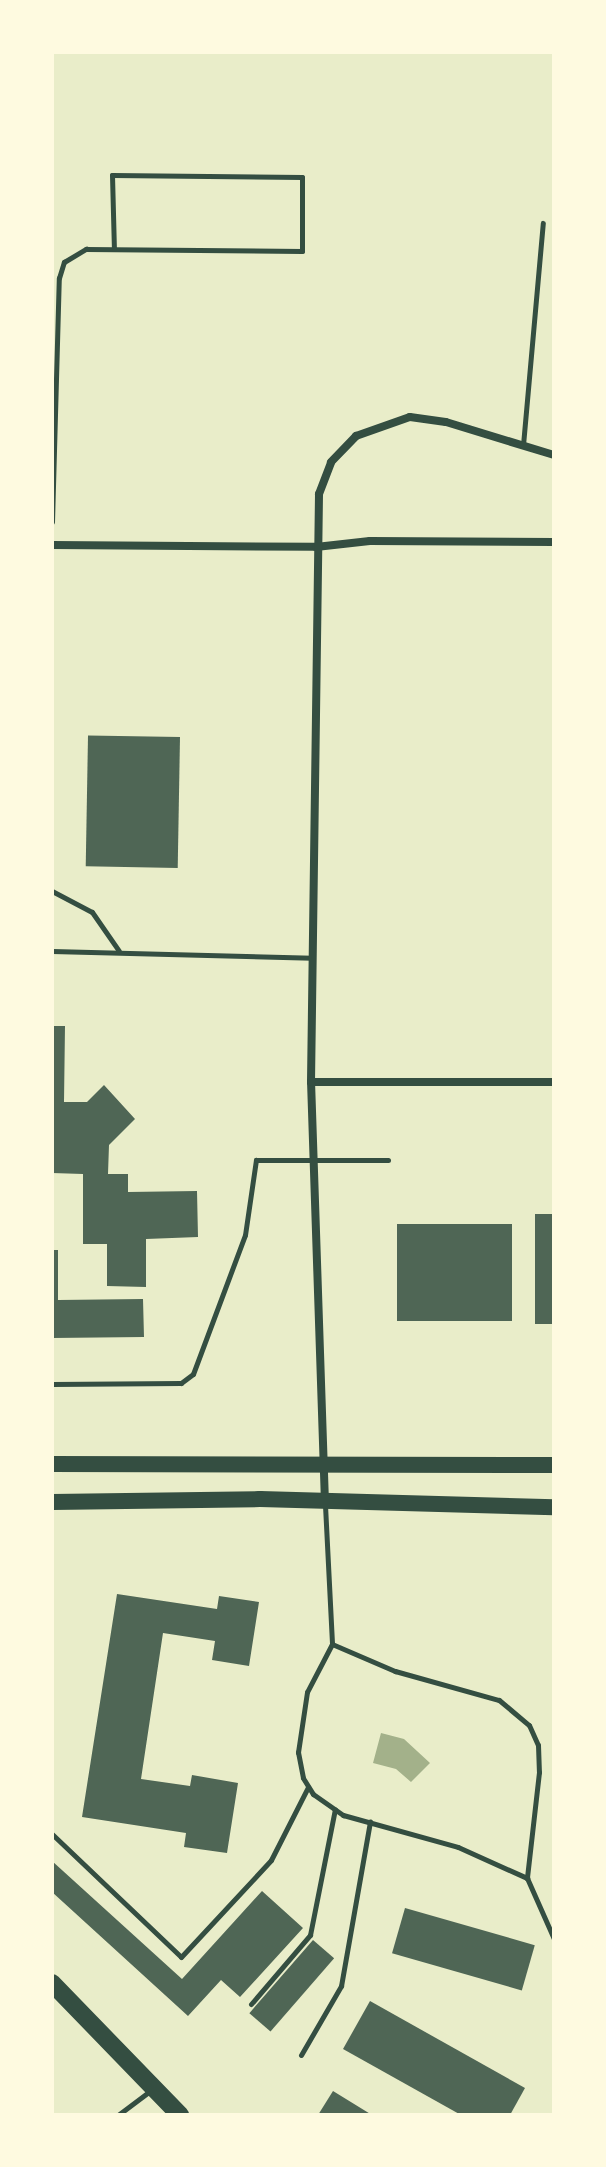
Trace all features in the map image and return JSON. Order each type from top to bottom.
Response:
[{"type":"main road","points":[[52,1464],[554,1465]]},
{"type":"main road","points":[[52,1502],[554,1507]]},
{"type":"main road","points":[[52,1983],[180,2115]]},
{"type":"street","points":[[325,1503],[311,1082],[316,547],[324,477],[341,450],[371,428],[410,417],[432,419],[554,455]]},
{"type":"street","points":[[52,545],[316,547],[370,541],[554,542]]},
{"type":"street","points":[[311,1082],[554,1082]]},
{"type":"lane","points":[[52,522],[59,278],[70,255],[114,249],[302,251],[302,177],[112,175],[114,249]]},
{"type":"lane","points":[[523,446],[543,223]]},
{"type":"lane","points":[[52,891],[92,912],[119,952]]},
{"type":"lane","points":[[52,951],[312,958]]},
{"type":"lane","points":[[52,1384],[170,1384],[189,1379],[201,1362],[245,1235],[256,1160],[388,1160]]},
{"type":"lane","points":[[325,1503],[332,1644],[307,1692],[298,1752],[308,1786],[335,1809],[458,1847],[527,1878]]},
{"type":"lane","points":[[332,1644],[395,1671],[499,1700],[529,1725],[538,1745],[539,1772],[527,1878],[554,1939]]},
{"type":"lane","points":[[52,1834],[181,1957],[271,1860],[308,1786]]},
{"type":"lane","points":[[251,2004],[310,1935],[335,1809]]},
{"type":"lane","points":[[301,2055],[341,1986],[370,1822]]},
{"type":"lane","points":[[118,2115],[153,2087]]},
{"type":"shaded area","points":[[381,1733],[404,1739],[430,1763],[411,1782],[396,1769],[373,1763]]},
{"type":"building","points":[[88,735],[180,737],[178,868],[86,866]]},
{"type":"building","points":[[52,1026],[65,1026],[64,1102],[87,1102],[104,1085],[135,1119],[109,1145],[108,1174],[128,1174],[128,1192],[197,1191],[198,1237],[146,1239],[146,1287],[107,1286],[107,1244],[83,1244],[83,1174],[52,1173]]},
{"type":"building","points":[[535,1214],[554,1214],[554,1324],[535,1324]]},
{"type":"building","points":[[397,1224],[512,1224],[512,1321],[397,1321]]},
{"type":"building","points":[[52,1250],[58,1250],[58,1300],[143,1299],[144,1337],[52,1338]]},
{"type":"building","points":[[117,1594],[217,1609],[219,1596],[259,1602],[249,1666],[212,1660],[215,1641],[163,1633],[141,1779],[190,1786],[192,1775],[238,1783],[227,1853],[184,1847],[186,1833],[82,1817]]},
{"type":"building","points":[[52,1861],[182,1979],[262,1891],[303,1928],[240,1997],[221,1980],[188,2016],[52,1892]]},
{"type":"building","points":[[405,1908],[535,1945],[522,1990],[392,1953]]},
{"type":"building","points":[[313,1940],[334,1958],[270,2032],[249,2013]]},
{"type":"building","points":[[370,2001],[525,2088],[510,2115],[461,2115],[343,2049]]},
{"type":"building","points":[[333,2091],[372,2115],[318,2115]]}]
